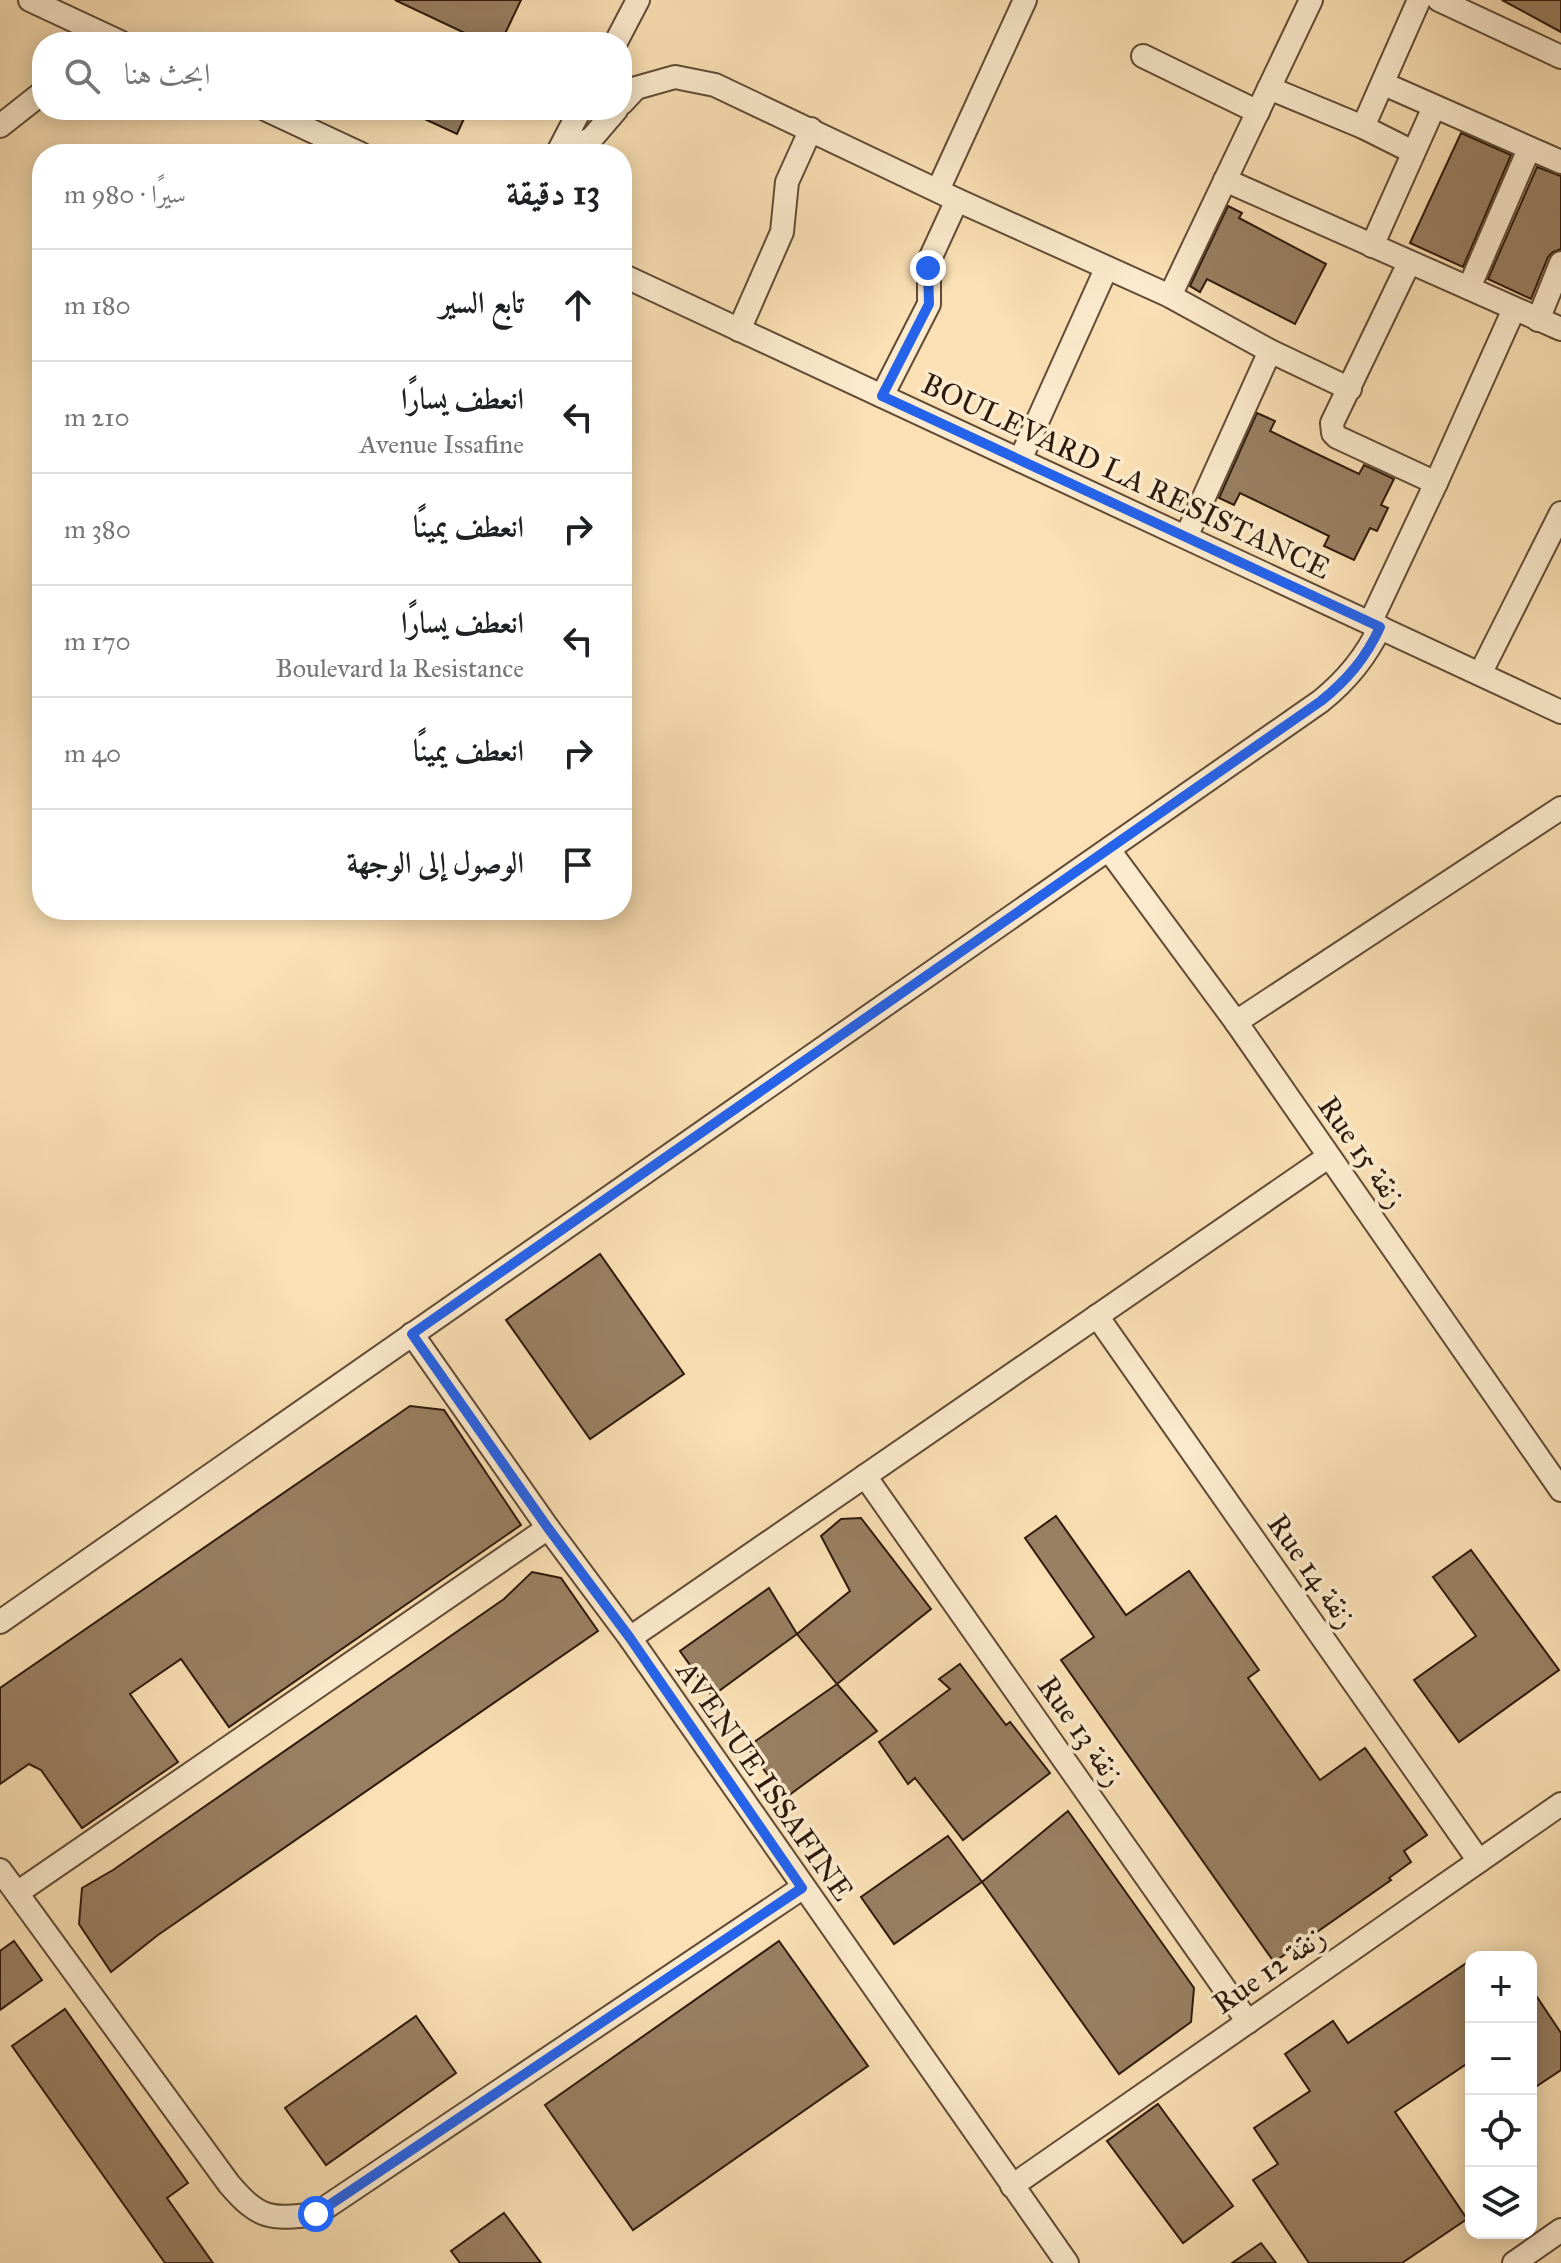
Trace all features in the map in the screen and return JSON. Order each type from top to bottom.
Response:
[{"type":"street","points":[[30,0],[78,32]]},
{"type":"street","points":[[621,32],[638,0]]},
{"type":"street","points":[[882,396],[929,304],[929,261],[947,195],[1025,0]]},
{"type":"street","points":[[1170,296],[1311,0]]},
{"type":"street","points":[[1363,127],[1419,0]]},
{"type":"street","points":[[1439,0],[1477,8],[1561,57]]},
{"type":"street","points":[[1143,56],[1258,112]]},
{"type":"street","points":[[632,92],[636,88],[675,77],[715,85],[1106,269],[1170,296],[1270,351],[1350,389]]},
{"type":"street","points":[[1384,84],[1561,162]]},
{"type":"street","points":[[1269,88],[1363,127],[1413,152]]},
{"type":"street","points":[[0,126],[32,101]]},
{"type":"street","points":[[1372,246],[1434,107]]},
{"type":"street","points":[[288,120],[340,144]]},
{"type":"street","points":[[564,144],[575,120]]},
{"type":"street","points":[[580,144],[592,138],[607,120]]},
{"type":"street","points":[[739,330],[782,232],[787,182],[811,129]]},
{"type":"street","points":[[1469,288],[1529,149]]},
{"type":"street","points":[[1225,180],[1561,329]]},
{"type":"street","points":[[1409,263],[1332,423],[1333,433],[1436,483]]},
{"type":"street","points":[[1538,320],[1561,263]]},
{"type":"street","points":[[1020,460],[1106,269]]},
{"type":"street","name":"BOULEVARD LA RESISTANCE","points":[[632,280],[1561,712]]},
{"type":"street","points":[[0,1622],[1109,850],[1321,701],[1350,676],[1362,661],[1436,483],[1514,309]]},
{"type":"street","points":[[1186,537],[1270,351]]},
{"type":"street","points":[[1480,674],[1561,513]]},
{"type":"street","points":[[1236,1022],[1561,808]]},
{"type":"street","name":"Rue 15 زنقة","points":[[1109,850],[1236,1022],[1561,1490]]},
{"type":"street","points":[[630,1638],[1328,1157]]},
{"type":"street","name":"Rue 14 زنقة","points":[[1097,1316],[1479,1861]]},
{"type":"street","name":"AVENUE ISSAFINE","points":[[412,1334],[548,1528],[630,1638],[1067,2263]]},
{"type":"street","name":"Rue 13 زنقة","points":[[865,1476],[1248,2022]]},
{"type":"street","points":[[17,1893],[548,1528]]},
{"type":"street","name":"Rue 12 زنقة","points":[[1012,2186],[1561,1804]]},
{"type":"street","points":[[0,1870],[247,2206],[264,2215],[287,2218],[316,2214],[802,1888]]},
{"type":"street","points":[[1514,2263],[1561,2230]]},
{"type":"building","points":[[395,0],[521,0],[506,32],[463,32]]},
{"type":"building","points":[[1502,0],[1561,0],[1561,32],[1539,20]]},
{"type":"building","points":[[427,120],[463,120],[457,134]]},
{"type":"building","points":[[1461,133],[1511,155],[1463,267],[1410,243]]},
{"type":"building","points":[[1537,167],[1561,176],[1561,249],[1548,257],[1531,299],[1488,279]]},
{"type":"building","points":[[1228,206],[1242,213],[1239,218],[1326,264],[1295,324],[1207,279],[1200,292],[1190,286]]},
{"type":"building","points":[[1257,413],[1275,421],[1270,431],[1315,453],[1359,474],[1364,465],[1394,479],[1381,505],[1388,508],[1377,531],[1370,528],[1354,560],[1324,546],[1329,536],[1240,493],[1234,505],[1219,498]]},
{"type":"building","points":[[600,1254],[684,1374],[590,1439],[506,1320]]},
{"type":"building","points":[[410,1406],[444,1410],[521,1525],[229,1727],[181,1659],[130,1694],[178,1762],[82,1828],[41,1770],[29,1764],[0,1784],[0,1688]]},
{"type":"building","points":[[1056,1516],[1126,1615],[1189,1571],[1259,1670],[1248,1678],[1320,1780],[1365,1748],[1427,1835],[1404,1851],[1411,1862],[1389,1878],[1391,1880],[1274,1962],[1061,1660],[1094,1637],[1025,1538]]},
{"type":"building","points":[[861,1518],[931,1609],[837,1684],[797,1634],[850,1591],[821,1536],[841,1519]]},
{"type":"building","points":[[1471,1550],[1559,1670],[1459,1742],[1414,1680],[1476,1636],[1433,1577]]},
{"type":"building","points":[[532,1572],[561,1578],[598,1631],[158,1935],[111,1972],[79,1924],[82,1888],[113,1870],[504,1599]]},
{"type":"building","points":[[769,1588],[797,1634],[712,1696],[680,1651]]},
{"type":"building","points":[[960,1664],[1006,1725],[1010,1722],[1050,1773],[963,1840],[915,1778],[908,1784],[879,1742],[950,1689],[939,1679]]},
{"type":"building","points":[[837,1684],[877,1731],[785,1798],[747,1747]]},
{"type":"building","points":[[1068,1811],[1194,1988],[1191,2022],[1119,2074],[982,1882]]},
{"type":"building","points":[[948,1836],[982,1882],[894,1944],[861,1897]]},
{"type":"building","points":[[14,1941],[42,1980],[0,2010],[0,1951]]},
{"type":"building","points":[[779,1941],[868,2066],[633,2230],[545,2105]]},
{"type":"building","points":[[1465,1964],[1465,2065],[1395,2112],[1465,2220],[1402,2263],[1309,2263],[1253,2180],[1278,2164],[1254,2128],[1310,2091],[1285,2054],[1333,2021],[1348,2043]]},
{"type":"building","points":[[1537,1997],[1561,2033],[1561,2070],[1537,2086]]},
{"type":"building","points":[[65,2009],[188,2183],[167,2198],[213,2263],[165,2263],[12,2046]]},
{"type":"building","points":[[416,2016],[456,2073],[326,2165],[285,2108]]},
{"type":"building","points":[[1158,2104],[1233,2206],[1183,2243],[1107,2141]]},
{"type":"building","points":[[504,2213],[541,2263],[460,2263],[451,2251]]},
{"type":"building","points":[[1261,2243],[1276,2263],[1232,2263]]},
{"type":"route","points":[[316,2214],[802,1888],[630,1638],[548,1528],[412,1334],[1321,701],[1362,661],[1380,627],[882,396],[929,304],[931,289],[928,268]]}]
